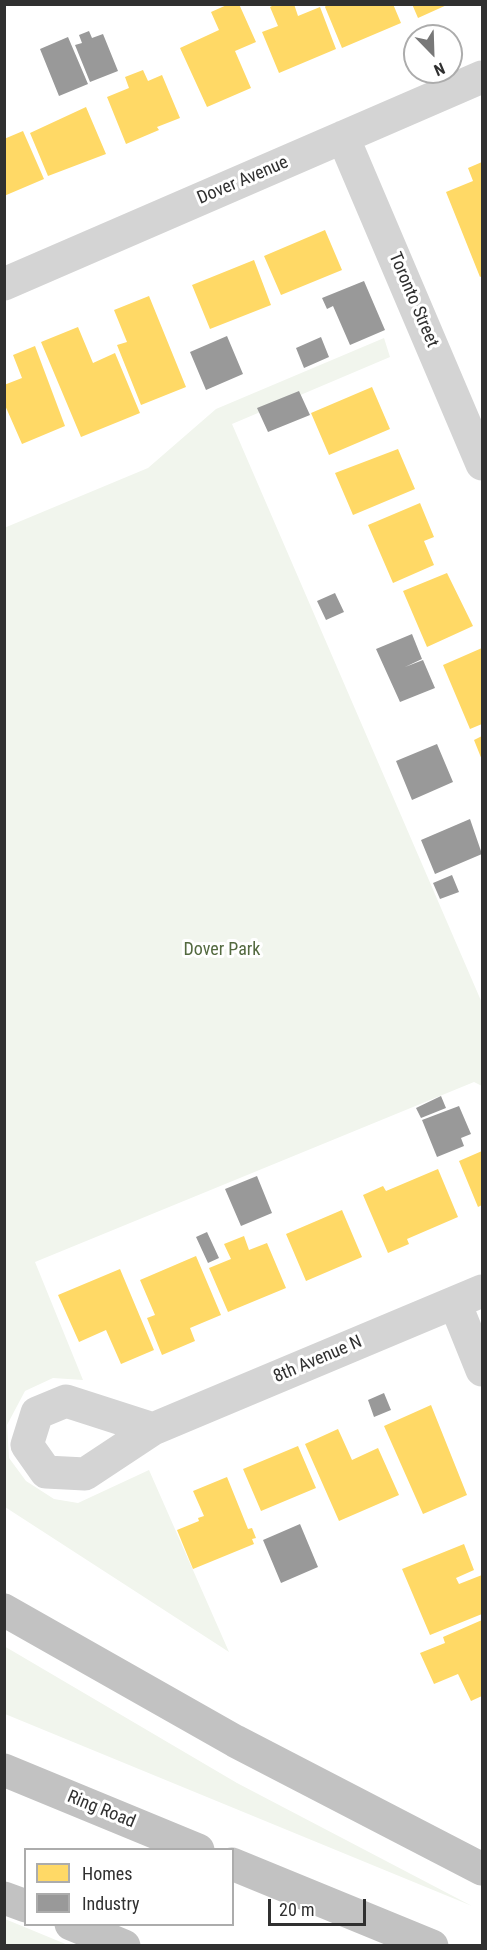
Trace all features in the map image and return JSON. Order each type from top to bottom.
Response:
[{"type":"highway","points":[[4,1610],[235,1741],[483,1869]]},
{"type":"highway","name":"Ring Road","points":[[4,1770],[193,1848]]},
{"type":"highway","points":[[234,1865],[432,1946]]},
{"type":"highway","points":[[4,1898],[24,1905]]},
{"type":"highway","points":[[76,1926],[124,1946]]},
{"type":"street","name":"Dover Avenue","points":[[4,284],[483,77]]},
{"type":"street","name":"Toronto Street","points":[[343,137],[483,464]]},
{"type":"street","points":[[469,1297],[483,1370]]},
{"type":"street","name":"8th Avenue N","points":[[153,1429],[469,1297]]},
{"type":"green space","name":"Dover Park","points":[[384,338],[390,357],[232,424],[482,1003],[482,1086],[474,1082],[35,1262],[83,1380],[53,1378],[25,1391],[7,1425],[9,1458],[26,1481],[54,1499],[78,1503],[149,1470],[229,1652],[5,1507],[4,528],[148,468],[216,409]]},
{"type":"green space","points":[[4,1646],[237,1783],[472,1906],[5,1714]]},
{"type":"green space","points":[[5,1919],[68,1945],[5,1945]]},
{"type":"building: Homes","points":[[229,4],[239,4],[256,42],[235,51],[251,88],[207,107],[180,48],[219,30],[211,12]]},
{"type":"building: Homes","points":[[276,4],[294,4],[298,16],[320,7],[336,49],[279,73],[262,32],[278,26],[270,7]]},
{"type":"building: Homes","points":[[327,4],[393,4],[401,23],[342,48],[325,7]]},
{"type":"building: Homes","points":[[412,4],[449,4],[418,18]]},
{"type":"building: Homes","points":[[143,70],[148,81],[162,75],[180,118],[157,127],[159,130],[126,144],[107,97],[129,88],[125,77]]},
{"type":"building: Homes","points":[[86,107],[106,154],[48,176],[30,133]]},
{"type":"building: Homes","points":[[23,131],[44,179],[4,196],[4,139]]},
{"type":"building: Homes","points":[[482,162],[482,276],[480,277],[446,192],[473,181],[468,168]]},
{"type":"building: Homes","points":[[325,230],[342,270],[281,295],[264,256]]},
{"type":"building: Homes","points":[[254,260],[271,305],[210,329],[192,285]]},
{"type":"building: Homes","points":[[149,296],[186,387],[141,405],[117,345],[127,342],[114,310]]},
{"type":"building: Homes","points":[[78,327],[93,363],[115,353],[140,413],[81,437],[41,342]]},
{"type":"building: Homes","points":[[35,346],[65,426],[22,444],[4,403],[4,385],[22,378],[13,355]]},
{"type":"building: Homes","points":[[372,387],[390,429],[329,455],[311,413]]},
{"type":"building: Homes","points":[[398,449],[415,489],[353,515],[335,473]]},
{"type":"building: Homes","points":[[420,503],[434,537],[424,541],[434,565],[393,583],[368,525]]},
{"type":"building: Homes","points":[[447,573],[473,626],[427,647],[403,591]]},
{"type":"building: Homes","points":[[482,648],[482,724],[470,729],[443,665]]},
{"type":"building: Homes","points":[[482,736],[482,760],[474,740]]},
{"type":"building: Homes","points":[[482,1151],[482,1205],[478,1207],[459,1161]]},
{"type":"building: Homes","points":[[438,1169],[458,1217],[407,1239],[409,1244],[388,1253],[363,1195],[383,1186],[386,1191]]},
{"type":"building: Homes","points":[[342,1210],[362,1257],[306,1281],[286,1234]]},
{"type":"building: Homes","points":[[244,1236],[249,1250],[267,1243],[286,1288],[228,1312],[209,1268],[231,1259],[224,1244]]},
{"type":"building: Homes","points":[[196,1256],[221,1315],[190,1328],[195,1341],[162,1355],[147,1318],[155,1315],[140,1280]]},
{"type":"building: Homes","points":[[120,1269],[154,1350],[121,1364],[106,1330],[79,1342],[58,1295]]},
{"type":"building: Homes","points":[[431,1405],[467,1495],[423,1514],[384,1426]]},
{"type":"building: Homes","points":[[338,1429],[352,1460],[378,1448],[399,1495],[339,1521],[305,1444]]},
{"type":"building: Homes","points":[[298,1446],[316,1488],[261,1511],[243,1469]]},
{"type":"building: Homes","points":[[227,1477],[248,1529],[252,1528],[256,1538],[252,1539],[254,1544],[193,1569],[177,1530],[199,1521],[198,1518],[204,1516],[193,1491]]},
{"type":"building: Homes","points":[[464,1544],[474,1570],[456,1578],[459,1584],[482,1575],[482,1614],[430,1635],[402,1569]]},
{"type":"building: Homes","points":[[482,1620],[482,1696],[471,1701],[458,1674],[434,1684],[420,1653],[445,1643],[443,1637]]},
{"type":"building: Industry","points":[[89,31],[92,38],[103,34],[118,71],[90,82],[75,45],[82,43],[79,35]]},
{"type":"building: Industry","points":[[68,37],[88,84],[59,96],[40,49]]},
{"type":"building: Industry","points":[[364,281],[385,330],[350,345],[333,306],[327,309],[322,298]]},
{"type":"building: Industry","points":[[227,336],[243,374],[206,390],[190,352]]},
{"type":"building: Industry","points":[[321,337],[329,357],[304,368],[296,348]]},
{"type":"building: Industry","points":[[299,391],[310,415],[268,432],[257,408]]},
{"type":"building: Industry","points":[[335,593],[344,612],[326,620],[317,601]]},
{"type":"building: Industry","points":[[412,634],[422,659],[405,667],[423,660],[435,688],[400,702],[376,649]]},
{"type":"building: Industry","points":[[437,744],[453,782],[412,800],[396,761]]},
{"type":"building: Industry","points":[[470,819],[482,854],[435,874],[421,840]]},
{"type":"building: Industry","points":[[452,875],[459,892],[440,899],[433,883]]},
{"type":"building: Industry","points":[[441,1096],[446,1108],[421,1118],[416,1108]]},
{"type":"building: Industry","points":[[459,1106],[471,1134],[461,1138],[464,1146],[437,1157],[422,1120]]},
{"type":"building: Industry","points":[[257,1176],[272,1213],[241,1226],[225,1189]]},
{"type":"building: Industry","points":[[207,1232],[219,1258],[208,1263],[196,1237]]},
{"type":"building: Industry","points":[[384,1393],[391,1410],[374,1417],[368,1400]]},
{"type":"building: Industry","points":[[300,1524],[318,1567],[281,1583],[263,1540]]}]
